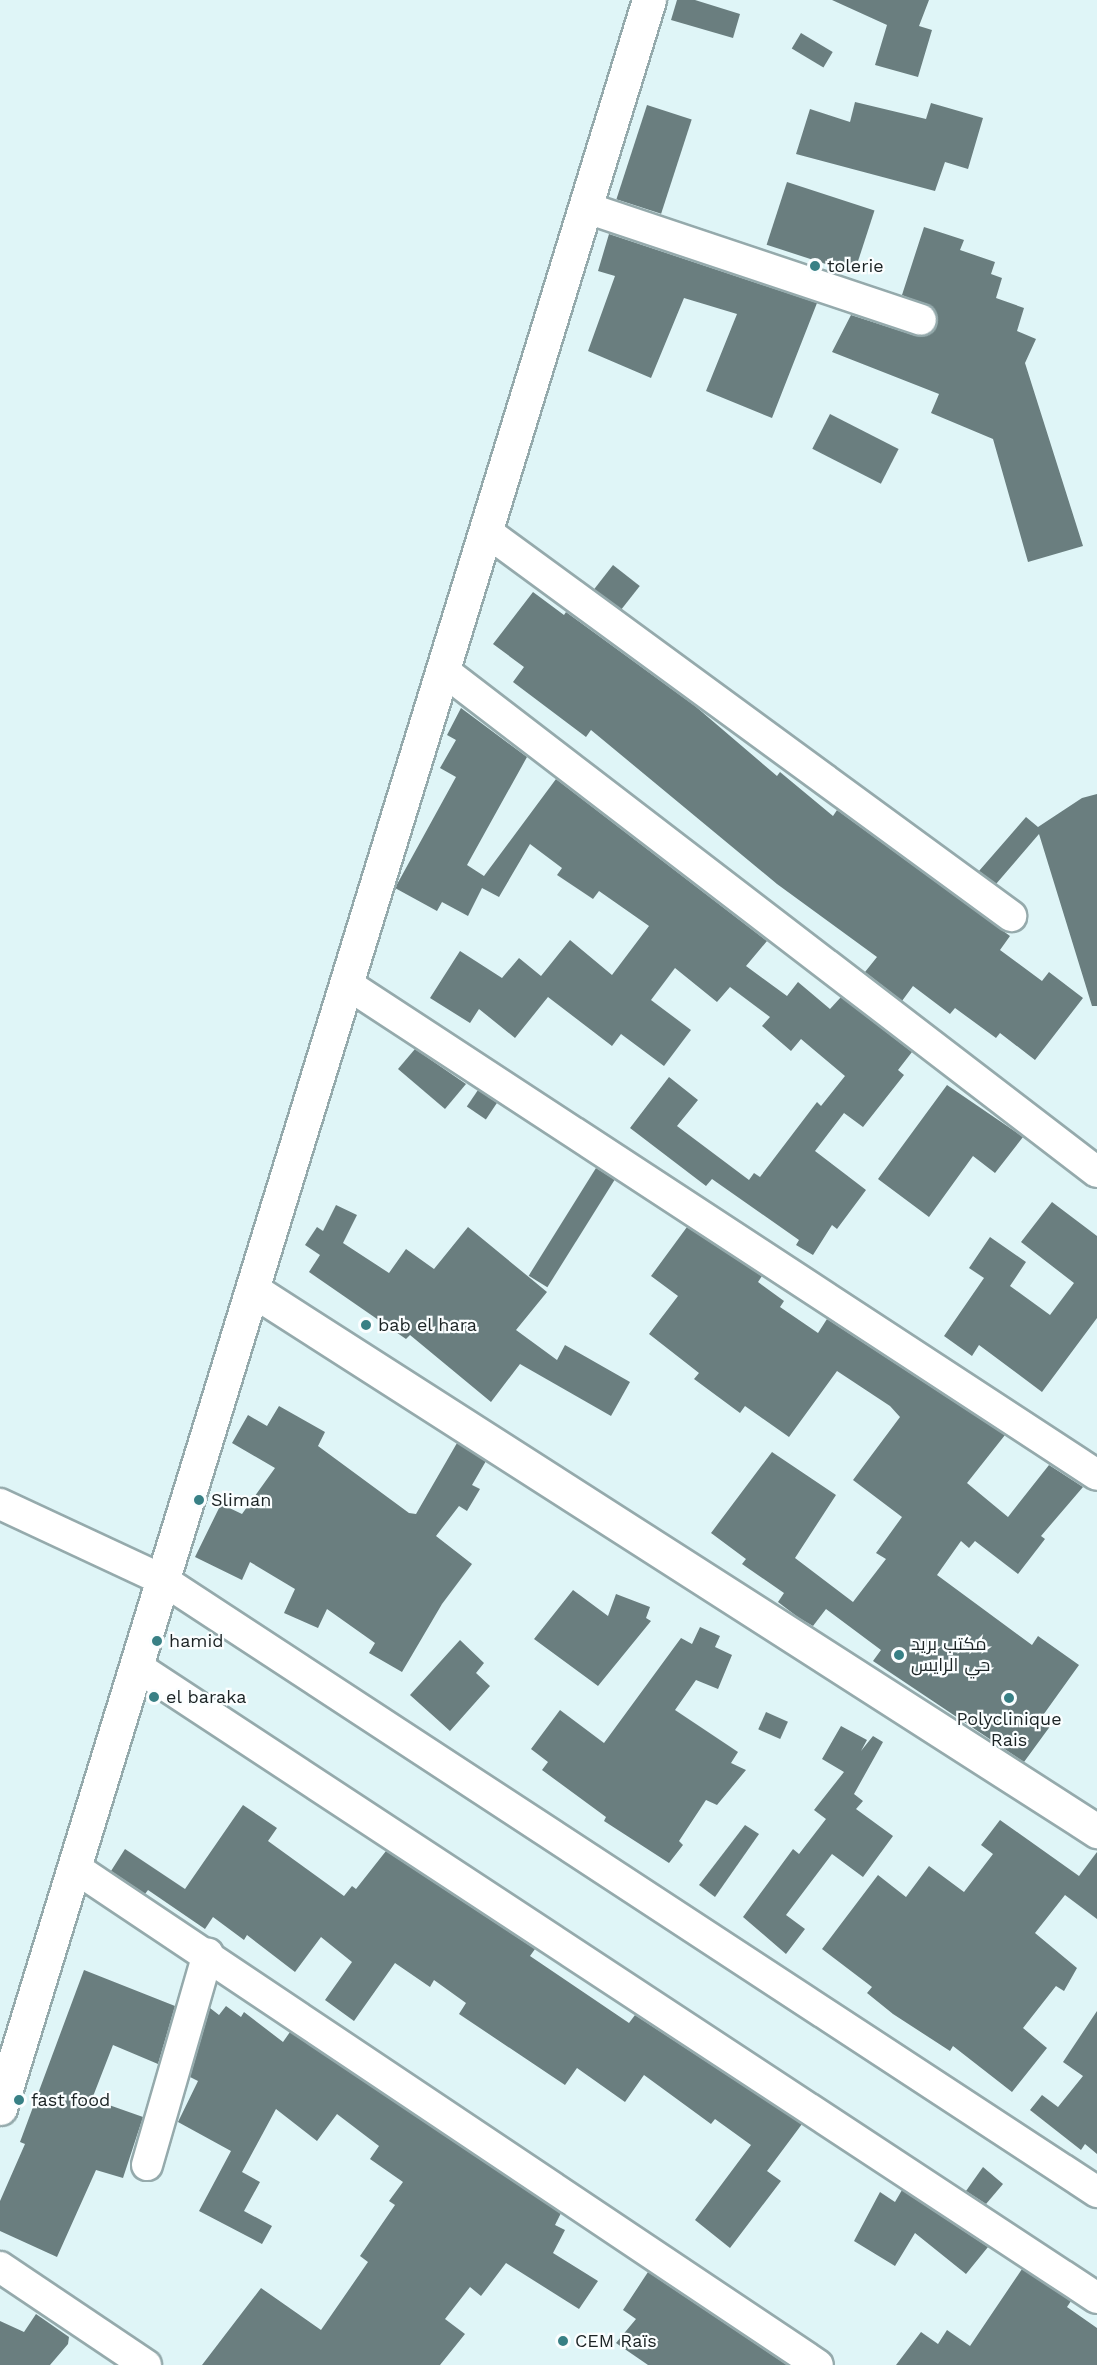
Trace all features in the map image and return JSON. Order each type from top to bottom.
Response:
[{"type":"main road","points":[[0,2108],[587,208],[649,0]]},
{"type":"main road","points":[[252,1290],[1097,1831]]},
{"type":"street","points":[[587,208],[921,320]]},
{"type":"street","points":[[487,532],[1011,916]]},
{"type":"street","points":[[444,671],[1097,1172]]},
{"type":"street","points":[[347,984],[1097,1475]]},
{"type":"street","points":[[0,1504],[163,1580],[1097,2192]]},
{"type":"street","points":[[136,1666],[1097,2298]]},
{"type":"street","points":[[74,1867],[208,1954],[818,2365]]},
{"type":"street","points":[[147,2165],[208,1954]]},
{"type":"street","points":[[0,2267],[146,2365]]},
{"type":"building","points":[[677,0],[695,0],[740,14],[733,38],[671,20]]},
{"type":"building","points":[[832,0],[929,0],[919,26],[932,30],[918,77],[875,65],[887,25]]},
{"type":"building","points":[[801,33],[833,52],[823,67],[792,48]]},
{"type":"building","points":[[855,102],[926,119],[931,103],[983,118],[968,169],[945,162],[935,191],[796,154],[810,109],[850,122]]},
{"type":"building","points":[[647,105],[692,120],[661,214],[616,199]]},
{"type":"building","points":[[787,182],[874,210],[854,273],[767,245]]},
{"type":"building","points":[[924,227],[964,240],[960,250],[995,262],[991,274],[1002,278],[996,298],[1024,308],[1017,331],[1036,339],[1025,363],[1083,546],[1028,562],[993,439],[931,413],[939,394],[832,352],[851,315],[916,336],[933,332],[937,325],[934,309],[902,295]]},
{"type":"building","points":[[609,234],[817,303],[772,418],[706,391],[737,314],[684,298],[651,378],[588,351],[615,276],[598,271]]},
{"type":"building","points":[[830,414],[899,449],[881,484],[812,449]]},
{"type":"building","points":[[613,565],[640,586],[621,610],[594,589]]},
{"type":"building","points":[[533,592],[564,615],[566,612],[695,706],[777,776],[780,772],[833,816],[837,810],[1010,936],[1000,950],[1042,981],[1049,972],[1083,998],[1035,1060],[1000,1033],[996,1038],[955,1008],[950,1014],[913,986],[902,1001],[865,972],[877,957],[777,884],[591,730],[586,737],[513,682],[524,667],[493,644]]},
{"type":"building","points":[[461,708],[527,757],[467,865],[484,876],[556,779],[767,941],[746,966],[787,996],[798,982],[830,1009],[841,997],[912,1052],[898,1070],[904,1075],[863,1127],[844,1113],[815,1151],[866,1190],[837,1229],[832,1225],[813,1255],[796,1245],[799,1240],[712,1179],[706,1186],[630,1128],[669,1077],[698,1100],[677,1126],[749,1180],[754,1173],[760,1177],[817,1102],[821,1106],[845,1076],[801,1039],[791,1051],[762,1026],[770,1017],[730,987],[717,1002],[675,968],[651,1000],[691,1030],[664,1066],[621,1034],[612,1046],[548,997],[515,1038],[479,1009],[470,1023],[430,998],[460,951],[502,978],[519,958],[541,976],[570,940],[612,975],[649,926],[599,891],[593,899],[557,875],[562,868],[530,844],[499,897],[482,888],[468,916],[442,902],[437,911],[395,888],[456,777],[440,768],[456,740],[447,735]]},
{"type":"building","points":[[1097,794],[1097,1006],[1092,1006],[1039,834],[996,884],[979,871],[1026,817],[1038,827],[1082,798]]},
{"type":"building","points":[[415,1049],[466,1084],[445,1109],[398,1069]]},
{"type":"building","points":[[947,1085],[1023,1137],[995,1173],[973,1156],[929,1217],[878,1179]]},
{"type":"building","points":[[478,1090],[497,1103],[486,1119],[467,1107]]},
{"type":"building","points":[[596,1168],[615,1180],[547,1287],[529,1276]]},
{"type":"building","points":[[1052,1202],[1097,1236],[1097,1318],[1042,1392],[979,1345],[972,1356],[944,1336],[984,1278],[969,1268],[990,1237],[1026,1262],[1010,1286],[1050,1315],[1074,1283],[1021,1242]]},
{"type":"building","points":[[336,1205],[357,1215],[343,1243],[389,1273],[406,1249],[434,1269],[468,1227],[547,1292],[516,1330],[557,1360],[565,1345],[630,1382],[611,1416],[520,1364],[491,1402],[410,1335],[406,1339],[309,1272],[320,1255],[305,1245],[317,1227],[323,1231]]},
{"type":"building","points":[[687,1227],[762,1276],[758,1282],[784,1301],[780,1307],[818,1333],[827,1319],[1005,1435],[967,1483],[1008,1517],[1049,1465],[1083,1487],[1041,1536],[1045,1539],[1018,1574],[975,1541],[969,1548],[961,1541],[937,1575],[1032,1645],[1038,1636],[1079,1665],[1041,1718],[1051,1725],[1024,1762],[873,1661],[881,1650],[826,1609],[813,1626],[799,1618],[778,1602],[784,1593],[742,1564],[746,1559],[711,1533],[772,1452],[836,1495],[795,1558],[853,1602],[886,1559],[876,1553],[902,1517],[853,1480],[900,1417],[890,1406],[837,1371],[789,1437],[745,1406],[740,1413],[694,1379],[699,1373],[649,1334],[678,1296],[651,1276]]},
{"type":"building","points":[[279,1406],[325,1432],[318,1446],[409,1513],[416,1514],[457,1443],[486,1461],[472,1485],[480,1489],[467,1511],[459,1506],[436,1536],[472,1564],[442,1604],[402,1672],[369,1653],[375,1643],[327,1609],[318,1628],[284,1613],[295,1589],[250,1562],[242,1580],[195,1557],[221,1504],[242,1514],[275,1468],[232,1443],[248,1415],[267,1426]]},
{"type":"building","points":[[573,1590],[608,1616],[616,1594],[650,1607],[646,1618],[651,1621],[598,1686],[534,1639]]},
{"type":"building","points":[[700,1627],[720,1636],[715,1647],[732,1655],[718,1689],[696,1680],[675,1710],[738,1752],[731,1763],[746,1770],[717,1805],[706,1800],[679,1841],[683,1845],[669,1863],[604,1821],[606,1817],[542,1770],[548,1762],[531,1749],[560,1710],[604,1743],[681,1638],[692,1644]]},
{"type":"building","points":[[460,1640],[484,1663],[476,1673],[490,1686],[450,1731],[410,1695]]},
{"type":"building","points":[[766,1712],[788,1722],[780,1739],[758,1729]]},
{"type":"building","points":[[841,1726],[867,1740],[861,1751],[873,1736],[883,1742],[854,1794],[863,1801],[856,1809],[893,1836],[863,1877],[832,1854],[786,1915],[805,1929],[786,1954],[743,1917],[793,1849],[799,1854],[826,1819],[814,1810],[844,1772],[822,1759]]},
{"type":"building","points":[[243,1805],[277,1828],[268,1841],[344,1896],[352,1886],[356,1889],[386,1851],[535,1949],[530,1956],[629,2023],[635,2015],[802,2124],[767,2171],[781,2181],[730,2248],[695,2220],[751,2145],[715,2119],[711,2124],[644,2075],[625,2102],[577,2068],[565,2085],[459,2014],[466,2003],[434,1980],[430,1987],[395,1963],[354,2021],[325,2000],[352,1962],[321,1937],[295,1972],[247,1935],[244,1940],[213,1917],[205,1929],[148,1890],[145,1894],[111,1871],[125,1849],[185,1889]]},
{"type":"building","points":[[1000,1820],[1079,1876],[1097,1852],[1097,1919],[1065,1895],[1035,1933],[1077,1968],[1064,1991],[1056,1986],[1023,2028],[1047,2048],[1012,2092],[953,2046],[950,2051],[893,2014],[867,1993],[872,1987],[822,1949],[878,1875],[906,1897],[929,1866],[964,1892],[993,1854],[981,1845]]},
{"type":"building","points":[[745,1825],[759,1834],[715,1897],[699,1885]]},
{"type":"building","points":[[84,1970],[175,2006],[158,2064],[113,2045],[92,2099],[143,2117],[123,2178],[96,2170],[57,2257],[0,2231],[0,2201],[25,2144],[20,2142]]},
{"type":"building","points":[[226,2006],[241,2017],[244,2012],[283,2042],[290,2032],[561,2213],[555,2225],[565,2230],[553,2253],[598,2281],[579,2309],[506,2263],[481,2296],[470,2287],[445,2319],[465,2334],[440,2365],[202,2365],[261,2288],[321,2330],[368,2262],[360,2256],[395,2205],[389,2201],[403,2182],[370,2159],[379,2146],[337,2114],[317,2141],[276,2109],[242,2172],[260,2182],[244,2211],[272,2226],[262,2244],[199,2211],[231,2151],[178,2122],[198,2081],[190,2077],[210,2008],[219,2015]]},
{"type":"building","points":[[1097,2011],[1097,2154],[1085,2144],[1081,2150],[1030,2110],[1042,2095],[1058,2107],[1083,2076],[1063,2062]]},
{"type":"building","points":[[983,2167],[1003,2184],[986,2204],[966,2191]]},
{"type":"building","points":[[902,2190],[988,2247],[966,2274],[915,2233],[895,2266],[854,2241],[880,2192],[895,2202]]},
{"type":"building","points":[[1022,2269],[1071,2301],[1067,2307],[1097,2328],[1097,2365],[896,2365],[921,2332],[938,2344],[947,2330],[970,2346]]},
{"type":"building","points":[[648,2272],[787,2365],[648,2365],[616,2343],[636,2319],[623,2310]]},
{"type":"building","points":[[36,2314],[69,2337],[68,2344],[50,2365],[0,2365],[0,2321],[24,2332]]},
{"type":"place","name":"tolerie","points":[[815,266]]},
{"type":"place","name":"bab el hara","points":[[366,1325]]},
{"type":"place","name":"Sliman","points":[[199,1500]]},
{"type":"place","name":"hamid","points":[[157,1641]]},
{"type":"place","name":"مكتب بريد حي الرايس","points":[[899,1655]]},
{"type":"place","name":"el baraka","points":[[154,1697]]},
{"type":"place","name":"Polyclinique Rais","points":[[1009,1698]]},
{"type":"place","name":"fast food","points":[[19,2100]]},
{"type":"place","name":"CEM Raïs","points":[[563,2341]]}]
